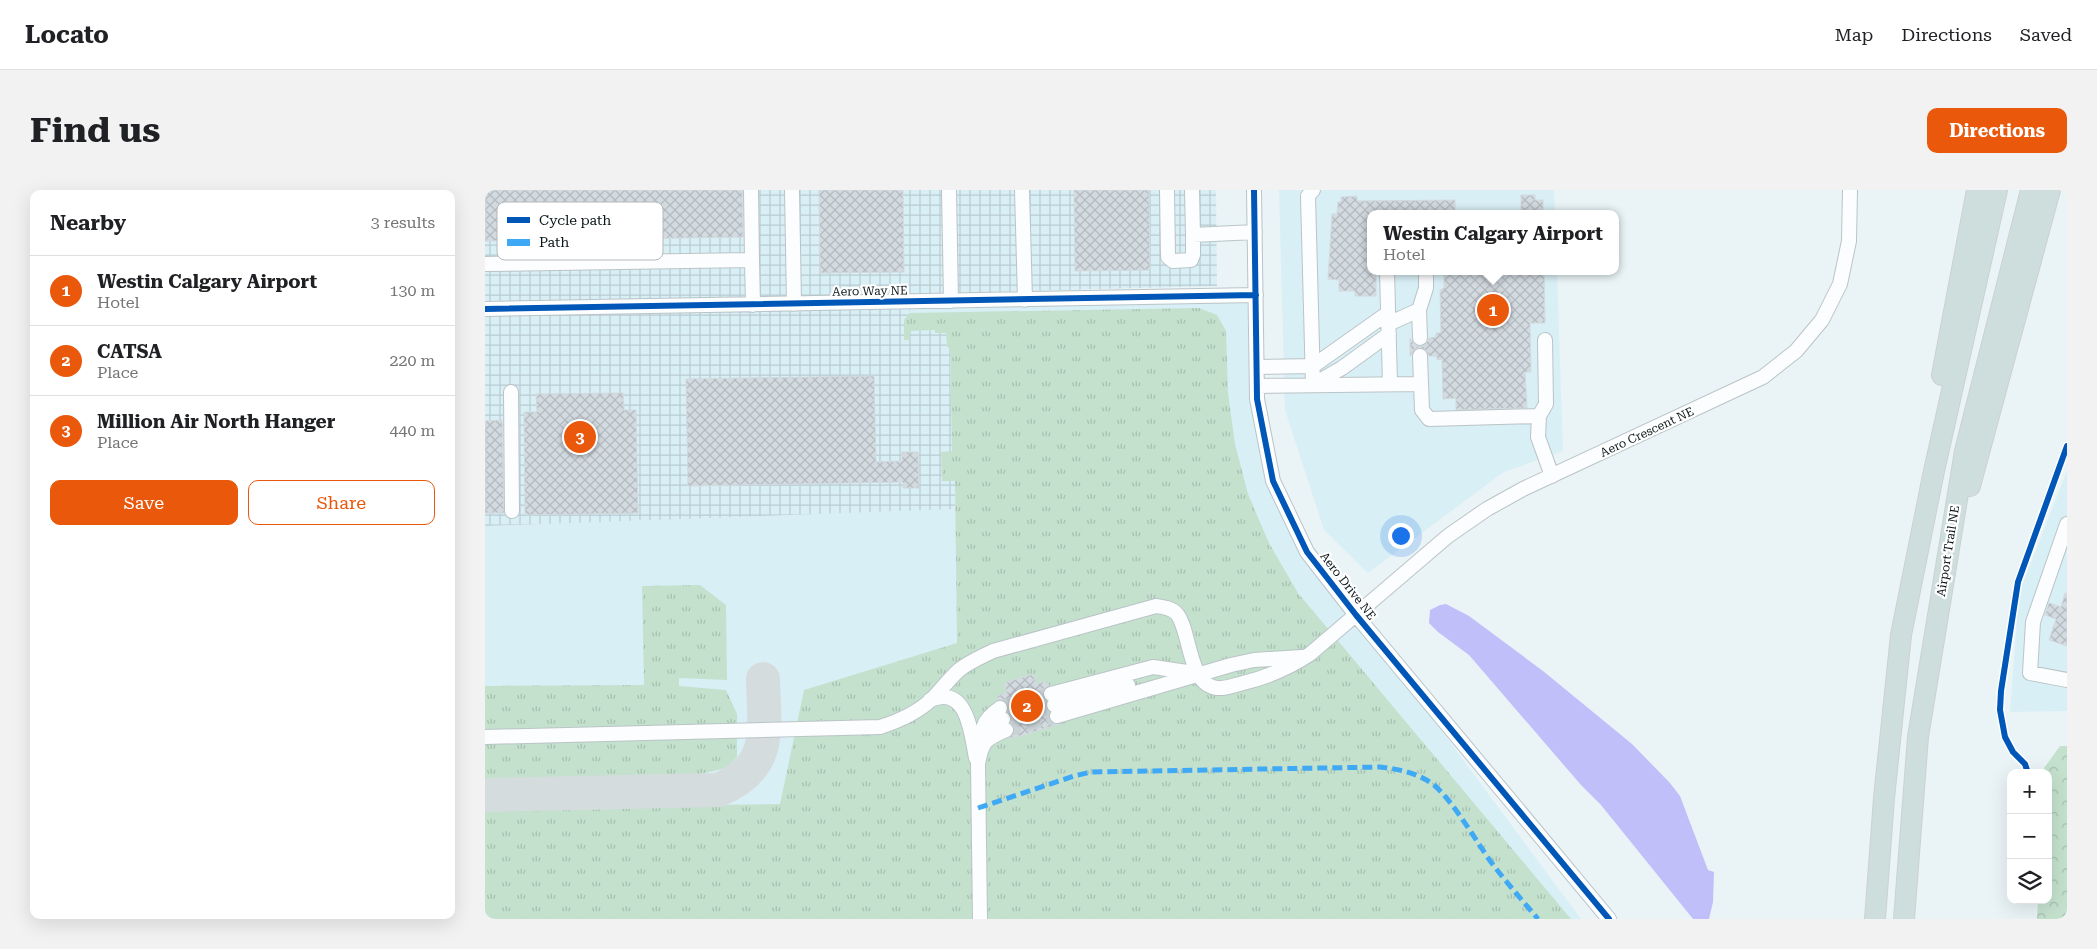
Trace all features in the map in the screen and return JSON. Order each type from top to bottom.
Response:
[{"type":"highway","points":[[1875,919],[1884,798],[1901,634],[1925,464],[1977,190]]},
{"type":"highway","points":[[1901,634],[1936,462],[1997,190]]},
{"type":"highway","name":"Airport Trail NE","points":[[1904,919],[1918,738],[1965,451],[2031,190]]},
{"type":"highway","points":[[1918,738],[1970,487],[2050,190]]},
{"type":"street","points":[[751,190],[753,304]]},
{"type":"street","points":[[792,190],[794,304]]},
{"type":"street","points":[[949,190],[951,301]]},
{"type":"street","points":[[1022,190],[1025,300]]},
{"type":"street","points":[[1167,190],[1168,257],[1173,260],[1191,260],[1193,255],[1192,190]]},
{"type":"street","name":"Aero Drive NE","points":[[1254,190],[1257,399],[1273,481],[1307,552],[1356,615],[1609,919]]},
{"type":"street","points":[[1313,190],[1309,196],[1313,385]]},
{"type":"street","name":"Aero Crescent NE","points":[[1197,673],[1215,688],[1224,688],[1259,679],[1293,665],[1310,654],[1448,536],[1487,509],[1552,476],[1763,377],[1796,351],[1823,320],[1840,284],[1849,241],[1850,190]]},
{"type":"street","points":[[1193,235],[1255,232]]},
{"type":"street","points":[[485,264],[751,260]]},
{"type":"street","points":[[1387,275],[1390,384]]},
{"type":"street","points":[[1420,338],[1419,310],[1426,288],[1425,275]]},
{"type":"street","name":"Aero Way NE","points":[[485,309],[1256,295]]},
{"type":"street","points":[[1257,367],[1313,366],[1388,324],[1419,310]]},
{"type":"street","points":[[1313,385],[1342,368],[1388,324]]},
{"type":"street","points":[[1545,340],[1546,404],[1539,416],[1538,437],[1552,476]]},
{"type":"street","points":[[1420,356],[1422,410],[1429,419],[1539,416]]},
{"type":"street","points":[[1257,386],[1420,384]]},
{"type":"street","points":[[511,392],[513,511]]},
{"type":"street","points":[[2067,524],[2033,622],[2030,673],[2067,680]]},
{"type":"street","points":[[930,700],[958,671],[975,659],[993,651],[1156,606],[1167,608],[1176,613],[1183,627],[1197,673]]},
{"type":"street","points":[[1197,673],[1153,667],[1054,705],[1197,673],[1254,660],[1297,658],[1310,654]]},
{"type":"street","points":[[958,671],[953,681],[953,687],[967,716],[978,764],[980,919]]},
{"type":"street","points":[[485,737],[880,727],[897,722],[939,696],[950,698],[960,704]]},
{"type":"street","points":[[978,764],[982,745],[981,729],[988,717],[1003,719],[982,745]]},
{"type":"shaded area","points":[[485,190],[1216,190],[1217,286],[914,294],[909,313],[904,320],[910,331],[935,330],[946,333],[947,347],[950,347],[952,451],[942,480],[955,481],[956,509],[485,526]]},
{"type":"shaded area","points":[[1279,190],[1554,190],[1555,210],[1367,210],[1367,275],[1557,275],[1563,451],[1504,472],[1368,573],[1324,530],[1285,410]]},
{"type":"shaded area","points":[[1256,295],[1273,481],[1356,615],[1581,919],[485,919],[485,310]]},
{"type":"shaded area","points":[[2067,471],[2067,711],[2010,712],[2019,593]]},
{"type":"green space","points":[[1199,308],[1217,315],[1226,331],[1228,393],[1235,444],[1248,494],[1269,543],[1298,593],[1571,919],[485,919],[485,809],[780,804],[804,690],[957,643],[955,481],[942,481],[941,452],[952,451],[950,348],[947,347],[946,333],[935,333],[935,330],[910,331],[910,340],[904,340],[904,320],[909,313]]},
{"type":"green space","points":[[700,585],[726,605],[727,680],[679,678],[679,686],[726,690],[737,714],[737,757],[726,768],[688,777],[485,781],[485,686],[644,685],[642,586]]},
{"type":"green space","points":[[2060,746],[2067,746],[2067,919],[2037,919],[2038,904],[2052,904],[2052,769],[2044,768]]},
{"type":"water","points":[[1446,604],[1469,616],[1543,671],[1632,744],[1670,783],[1680,796],[1708,870],[1714,872],[1713,902],[1709,919],[1693,919],[1601,805],[1581,785],[1469,655],[1429,623],[1430,610]]},
{"type":"building","points":[[485,190],[742,190],[743,237],[663,238],[663,202],[497,202],[497,241],[485,241]]},
{"type":"building","points":[[819,190],[903,190],[904,272],[820,273]]},
{"type":"building","points":[[1074,190],[1149,190],[1150,270],[1075,271]]},
{"type":"building","points":[[1521,195],[1535,195],[1535,200],[1543,200],[1543,210],[1521,210]]},
{"type":"building","points":[[1357,196],[1357,201],[1455,200],[1455,210],[1367,210],[1367,275],[1376,275],[1376,296],[1355,296],[1355,291],[1339,291],[1339,280],[1328,279],[1332,214],[1337,214],[1338,202],[1341,202],[1341,197]]},
{"type":"building","points":[[1444,275],[1544,275],[1545,323],[1530,323],[1531,372],[1525,372],[1527,408],[1456,410],[1456,398],[1443,399],[1442,359],[1437,360],[1437,356],[1429,356],[1427,351],[1420,347],[1415,349],[1410,356],[1410,338],[1415,345],[1421,347],[1429,338],[1436,337],[1436,333],[1441,333],[1440,290],[1444,288]]},
{"type":"building","points":[[874,376],[876,462],[902,461],[902,452],[918,452],[919,488],[903,488],[903,482],[688,486],[686,379]]},
{"type":"building","points":[[623,393],[624,410],[636,410],[638,513],[525,515],[524,412],[537,412],[536,394]]},
{"type":"building","points":[[502,420],[504,513],[485,513],[485,421]]},
{"type":"building","points":[[2065,593],[2067,594],[2067,646],[2049,640],[2056,619],[2045,615],[2049,603],[2061,607]]},
{"type":"building","points":[[1033,674],[1036,684],[1047,681],[1049,686],[1045,688],[1042,696],[1046,701],[1046,708],[1049,712],[1051,723],[1060,724],[1009,739],[1015,730],[1008,712],[1009,706],[1004,700],[998,700],[997,696],[1007,693],[1004,683]]},
{"type":"taxiway","points":[[485,795],[718,790],[736,781],[749,770],[757,758],[762,745],[764,730],[763,679]]},
{"type":"tunnel","points":[[1000,708],[1051,694]]},
{"type":"tunnel","points":[[1003,719],[1054,705]]},
{"type":"tunnel","points":[[1006,730],[1057,716]]},
{"type":"marked path","points":[[978,808],[1091,772],[1380,767],[1394,769],[1421,777],[1441,792],[1491,862],[1538,919]]},
{"type":"cycle path","points":[[1254,190],[1257,399],[1273,481],[1307,552],[1356,615],[1609,919]]},
{"type":"cycle path","points":[[485,309],[1256,295]]},
{"type":"cycle path","points":[[2027,769],[2025,764],[2013,752],[2005,737],[2000,710],[2001,691],[2018,582],[2067,446]]},
{"type":"place","name":"Westin Calgary Airport","points":[[1493,310]]},
{"type":"place","name":"Million Air North Hanger","points":[[580,437]]},
{"type":"place","name":"CATSA","points":[[1027,706]]}]
